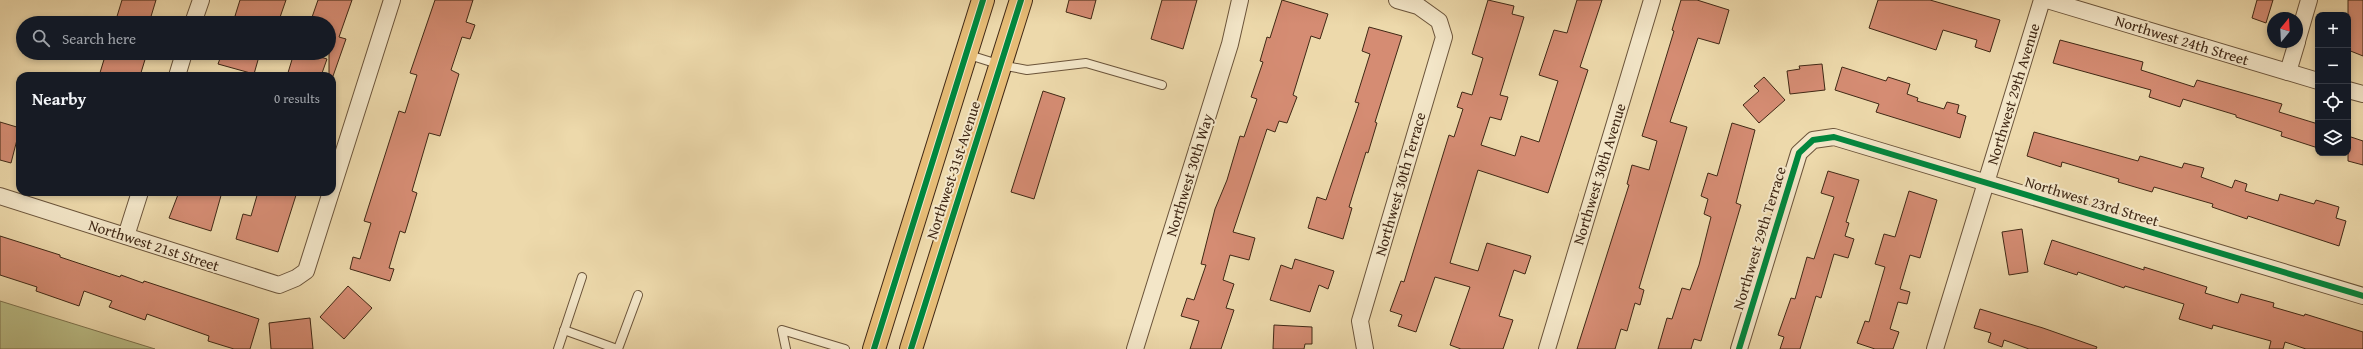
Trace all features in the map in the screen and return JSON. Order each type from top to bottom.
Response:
[{"type":"main road","name":"Northwest 31st Avenue","points":[[874,349],[983,0]]},
{"type":"main road","name":"Northwest 31st Avenue","points":[[911,349],[1021,0]]},
{"type":"street","points":[[196,16],[201,0]]},
{"type":"street","points":[[336,175],[392,0]]},
{"type":"street","name":"Northwest 30th Way","points":[[1135,349],[1230,44],[1240,0]]},
{"type":"street","name":"Northwest 30th Terrace","points":[[1364,348],[1360,322],[1444,37],[1439,21],[1418,6],[1397,0]]},
{"type":"street","name":"Northwest 30th Avenue","points":[[1547,349],[1652,0]]},
{"type":"street","name":"Northwest 29th Avenue","points":[[1935,349],[2042,0]]},
{"type":"street","name":"Northwest 24th Street","points":[[2047,0],[2315,80]]},
{"type":"street","points":[[2303,21],[2309,0]]},
{"type":"street","points":[[2288,72],[2295,48]]},
{"type":"street","points":[[178,72],[182,60]]},
{"type":"street","points":[[2351,91],[2363,94]]},
{"type":"street","name":"Northwest 23rd Street","points":[[1813,140],[1834,137],[2363,296]]},
{"type":"street","name":"Northwest 29th Terrace","points":[[1739,349],[1799,153],[1813,140]]},
{"type":"street","name":"Northwest 21st Street","points":[[0,196],[279,285],[296,278],[306,271],[330,196]]},
{"type":"street","points":[[126,236],[139,196]]},
{"type":"lane","points":[[966,54],[1000,65],[1027,70],[1086,63],[1162,85]]},
{"type":"lane","points":[[558,349],[582,276]]},
{"type":"lane","points":[[564,330],[617,349],[638,295]]},
{"type":"lane","points":[[786,349],[782,330],[845,349]]},
{"type":"green space","points":[[0,301],[155,349],[0,349]]},
{"type":"building","points":[[122,0],[156,0],[151,16],[117,16]]},
{"type":"building","points":[[240,0],[286,0],[280,16],[235,16]]},
{"type":"building","points":[[318,0],[352,0],[339,37],[346,39],[334,72],[329,72],[329,60],[336,60],[336,16],[312,16]]},
{"type":"building","points":[[435,0],[473,0],[466,22],[475,25],[470,39],[462,37],[451,70],[459,74],[440,136],[429,133],[412,191],[417,193],[405,233],[400,231],[389,268],[394,269],[390,281],[350,269],[353,257],[360,259],[371,223],[364,221],[399,111],[405,113],[417,75],[410,73]]},
{"type":"building","points":[[1069,0],[1096,0],[1091,19],[1066,12]]},
{"type":"building","points":[[1162,0],[1197,0],[1183,49],[1151,39]]},
{"type":"building","points":[[1282,0],[1328,14],[1320,39],[1311,36],[1293,95],[1297,97],[1287,123],[1279,121],[1275,132],[1267,129],[1233,232],[1255,238],[1249,260],[1230,255],[1223,280],[1234,284],[1226,308],[1234,310],[1221,349],[1190,349],[1199,321],[1181,316],[1187,298],[1194,300],[1206,265],[1201,264],[1215,209],[1227,180],[1240,136],[1244,137],[1257,99],[1251,97],[1263,62],[1260,61],[1267,37],[1270,38]]},
{"type":"building","points":[[1488,0],[1514,6],[1512,14],[1524,17],[1500,95],[1508,97],[1501,120],[1490,117],[1481,145],[1515,156],[1521,136],[1539,142],[1558,81],[1539,75],[1554,30],[1567,33],[1577,0],[1602,0],[1580,67],[1588,70],[1548,193],[1478,170],[1450,263],[1478,271],[1487,243],[1531,256],[1525,274],[1514,270],[1499,316],[1513,320],[1503,349],[1461,349],[1450,345],[1470,287],[1435,277],[1416,332],[1398,326],[1402,315],[1390,311],[1401,281],[1404,282],[1449,135],[1454,137],[1463,109],[1457,107],[1462,92],[1472,95],[1483,58],[1472,54]]},
{"type":"building","points":[[1681,0],[1697,0],[1729,10],[1719,44],[1698,38],[1670,122],[1687,127],[1639,288],[1644,290],[1640,305],[1635,303],[1627,331],[1621,329],[1615,349],[1577,349],[1629,185],[1627,184],[1632,165],[1649,170],[1657,141],[1642,136],[1674,31],[1672,30]]},
{"type":"building","points":[[1878,0],[1930,0],[2000,20],[1990,52],[1975,47],[1977,40],[1943,30],[1936,50],[1869,28]]},
{"type":"building","points":[[2257,0],[2273,0],[2269,12],[2267,12],[2266,23],[2252,18]]},
{"type":"building","points":[[2348,0],[2363,0],[2363,56],[2351,51],[2351,12],[2348,12]]},
{"type":"building","points":[[1369,27],[1402,36],[1375,122],[1377,123],[1368,153],[1366,152],[1349,207],[1352,208],[1343,239],[1308,228],[1317,197],[1326,200],[1359,103],[1355,102],[1370,54],[1362,51]]},
{"type":"building","points":[[2060,40],[2143,62],[2141,70],[2194,87],[2197,80],[2282,104],[2279,112],[2315,123],[2315,147],[2281,136],[2282,132],[2236,117],[2236,115],[2183,99],[2180,107],[2149,97],[2151,90],[2053,63]]},
{"type":"building","points":[[104,60],[145,60],[141,72],[100,72]]},
{"type":"building","points":[[219,60],[258,60],[255,72],[247,72],[218,64]]},
{"type":"building","points":[[292,60],[327,60],[322,72],[288,72]]},
{"type":"building","points":[[1822,64],[1825,90],[1790,94],[1787,71],[1800,69],[1799,66]]},
{"type":"building","points":[[1842,67],[1886,81],[1888,77],[1910,84],[1907,94],[1918,98],[1917,101],[1944,109],[1947,102],[1959,105],[1957,113],[1966,116],[1960,138],[1876,112],[1879,104],[1835,90]]},
{"type":"building","points":[[1764,77],[1785,100],[1759,123],[1743,105],[1759,91],[1754,86]]},
{"type":"building","points":[[1043,91],[1065,98],[1034,199],[1011,192]]},
{"type":"building","points":[[0,122],[16,127],[16,144],[11,163],[0,160]]},
{"type":"building","points":[[1732,123],[1755,130],[1736,203],[1741,205],[1701,341],[1694,339],[1691,349],[1658,349],[1667,318],[1672,319],[1682,288],[1690,290],[1699,265],[1711,217],[1704,214],[1708,199],[1701,196],[1708,173],[1717,176]]},
{"type":"building","points":[[2034,132],[2138,161],[2140,156],[2182,168],[2184,163],[2204,168],[2201,177],[2232,188],[2235,180],[2247,184],[2245,191],[2278,201],[2280,194],[2314,204],[2316,200],[2339,207],[2336,218],[2346,221],[2339,246],[2248,216],[2247,219],[2212,207],[2213,204],[2154,187],[2152,192],[2118,182],[2119,179],[2062,162],[2061,167],[2027,156]]},
{"type":"building","points":[[2351,137],[2363,141],[2363,165],[2348,161],[2348,156],[2351,156]]},
{"type":"building","points":[[1828,171],[1859,180],[1846,222],[1849,223],[1845,236],[1854,239],[1848,258],[1834,254],[1821,298],[1816,296],[1800,349],[1780,349],[1784,337],[1778,335],[1791,298],[1795,299],[1807,257],[1814,259],[1834,197],[1821,193]]},
{"type":"building","points":[[1909,191],[1937,200],[1920,258],[1910,255],[1900,289],[1910,292],[1907,304],[1898,302],[1890,329],[1899,332],[1893,349],[1875,349],[1857,343],[1865,321],[1869,322],[1885,267],[1875,264],[1884,234],[1895,237]]},
{"type":"building","points":[[177,196],[221,196],[211,231],[169,218]]},
{"type":"building","points":[[257,196],[296,196],[278,252],[236,239],[243,214],[251,216]]},
{"type":"building","points":[[2022,229],[2028,272],[2009,275],[2002,232]]},
{"type":"building","points":[[0,236],[60,255],[60,257],[120,277],[121,275],[143,283],[144,281],[259,319],[250,349],[234,349],[208,341],[209,336],[147,314],[145,320],[109,307],[112,301],[84,291],[79,306],[36,291],[37,287],[0,275]]},
{"type":"building","points":[[2052,240],[2144,270],[2144,267],[2207,287],[2205,293],[2238,303],[2241,294],[2274,303],[2273,307],[2304,316],[2305,314],[2363,332],[2363,349],[2306,349],[2285,342],[2283,349],[2269,349],[2271,341],[2213,325],[2212,329],[2179,319],[2184,304],[2125,286],[2124,288],[2078,272],[2077,275],[2044,264]]},
{"type":"building","points":[[1295,259],[1334,271],[1328,289],[1319,285],[1310,312],[1270,300],[1281,265],[1292,269]]},
{"type":"building","points":[[348,286],[372,308],[344,339],[320,317]]},
{"type":"building","points":[[1980,309],[2043,328],[2097,347],[2096,349],[2029,349],[2004,340],[2002,347],[1988,342],[1991,333],[1974,328]]},
{"type":"building","points":[[310,318],[313,349],[271,349],[269,323]]},
{"type":"building","points":[[1274,325],[1312,327],[1312,344],[1305,344],[1304,349],[1273,349]]},
{"type":"cycle path","points":[[874,349],[983,0]]},
{"type":"cycle path","points":[[911,349],[1021,0]]},
{"type":"cycle path","points":[[1739,349],[1799,153],[1813,140],[1834,137],[2363,296]]}]
